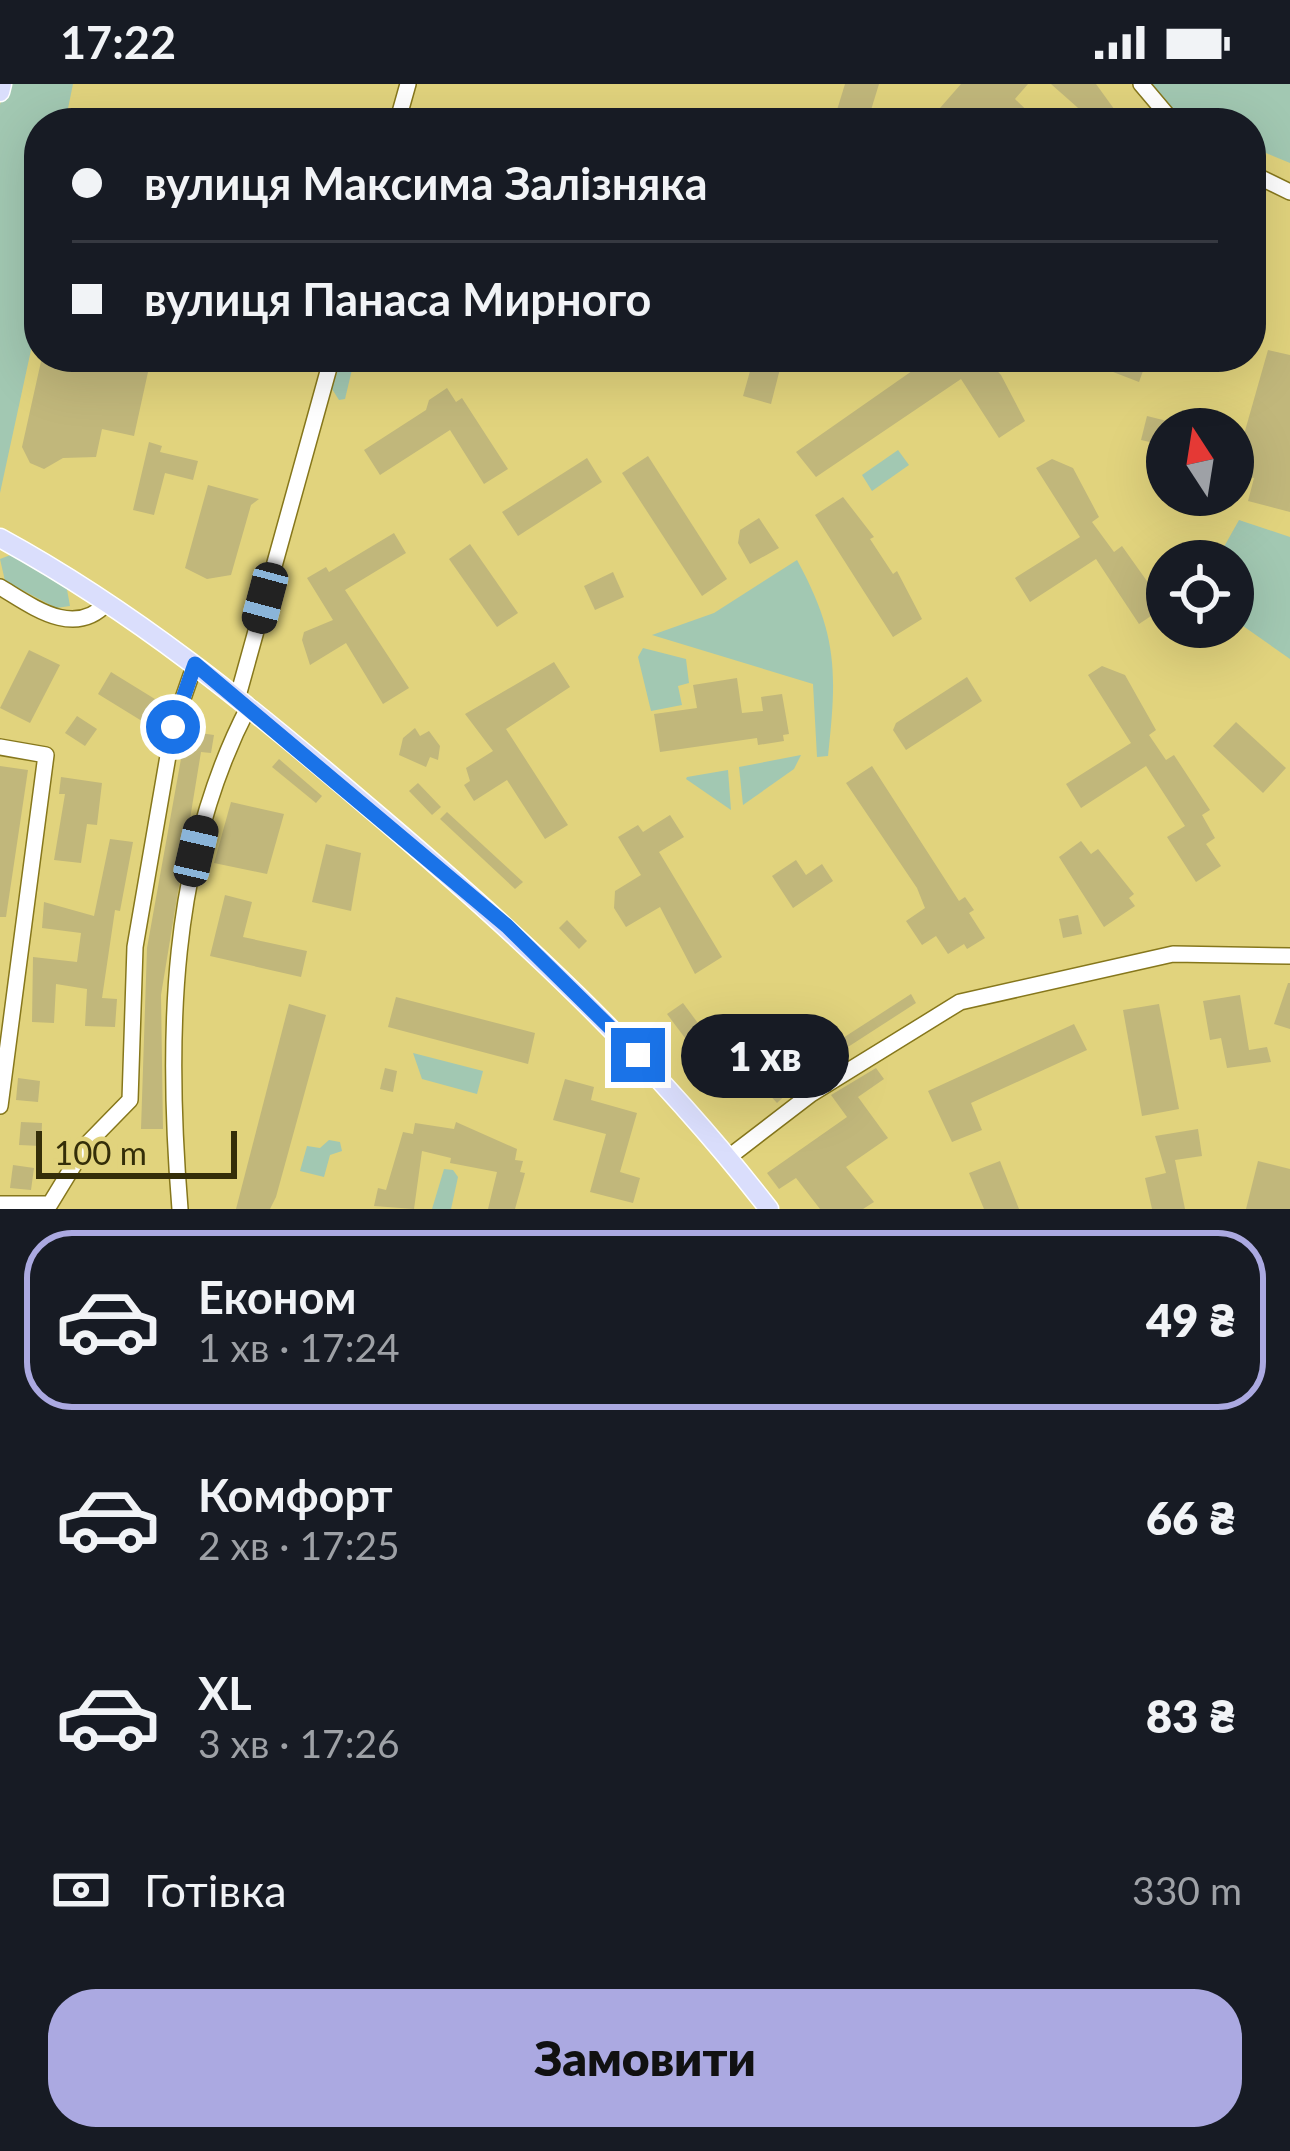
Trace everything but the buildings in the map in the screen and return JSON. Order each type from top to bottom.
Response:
[{"type":"main road","points":[[0,538],[107,603],[244,701],[507,926],[616,1032],[729,1157],[769,1209]]},
{"type":"street","points":[[1141,84],[1161,108]]},
{"type":"street","points":[[181,1209],[176,999],[181,925],[216,773],[244,701],[328,372]]},
{"type":"street","points":[[0,587],[53,618],[94,614],[107,603]]},
{"type":"street","points":[[0,1204],[50,1204],[86,1144],[130,1100],[134,947],[173,727],[195,664]]},
{"type":"street","points":[[0,747],[46,755],[0,1106]]},
{"type":"street","points":[[729,1157],[811,1094],[960,1002],[1172,954],[1290,956]]},
{"type":"green space","points":[[5,84],[73,84],[68,108],[24,108],[26,372],[0,493],[0,105]]},
{"type":"green space","points":[[1141,84],[1290,84],[1290,163],[1266,153],[1266,108],[1163,108]]},
{"type":"green space","points":[[337,372],[351,372],[345,399],[339,400],[332,389]]},
{"type":"green space","points":[[898,450],[909,465],[872,491],[862,475]]},
{"type":"green space","points":[[1239,520],[1290,537],[1290,659],[1254,634],[1254,540],[1228,540]]},
{"type":"green space","points":[[13,554],[66,584],[70,606],[56,608],[5,581],[0,559]]},
{"type":"green space","points":[[797,560],[820,611],[831,655],[828,756],[817,757],[813,684],[652,635],[714,613]]},
{"type":"green space","points":[[643,648],[686,659],[689,683],[678,686],[682,705],[651,711],[638,657]]},
{"type":"green space","points":[[801,755],[794,769],[743,805],[739,767]]},
{"type":"green space","points":[[728,770],[731,810],[686,779],[687,777]]},
{"type":"green space","points":[[413,1053],[483,1071],[477,1094],[422,1079]]},
{"type":"green space","points":[[329,1140],[340,1142],[342,1151],[330,1155],[324,1177],[300,1171],[307,1146],[320,1148]]},
{"type":"green space","points":[[444,1169],[458,1177],[451,1209],[432,1209]]},
{"type":"route","points":[[173,727],[195,664],[507,926],[638,1055]]}]
